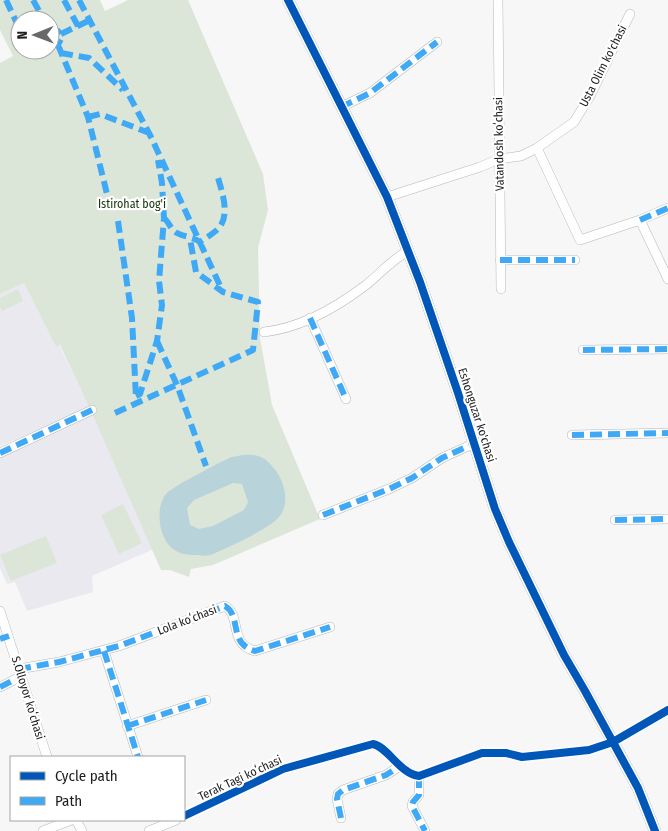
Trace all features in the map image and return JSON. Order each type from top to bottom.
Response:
[{"type":"street","name":"Eshonguzar ko'chasi","points":[[288,0],[387,196],[436,328],[495,509],[509,542],[564,655],[586,691],[638,788],[655,831]]},
{"type":"street","name":"Vatandosh koʻchasi","points":[[498,0],[501,289]]},
{"type":"street","name":"Usta Olim ko'chasi","points":[[387,196],[480,167],[499,159],[521,156],[537,148],[574,122],[590,96],[630,14]]},
{"type":"street","points":[[341,107],[370,93],[437,42]]},
{"type":"street","points":[[537,148],[580,240],[640,220],[668,208]]},
{"type":"street","points":[[640,220],[668,279]]},
{"type":"street","points":[[264,332],[278,331],[310,318],[357,291],[396,257],[408,251]]},
{"type":"street","points":[[500,260],[575,260]]},
{"type":"street","points":[[310,318],[346,399]]},
{"type":"street","points":[[583,350],[668,349]]},
{"type":"street","points":[[0,453],[92,410]]},
{"type":"street","points":[[572,435],[668,433]]},
{"type":"street","name":"Eshonguzar ko'chasi","points":[[323,514],[389,489],[412,478],[442,458],[475,443]]},
{"type":"street","points":[[615,520],[668,519]]},
{"type":"street","name":"Lola koʻchasi","points":[[0,686],[20,673],[104,651],[226,606],[230,610],[241,643],[247,649],[255,651],[330,627]]},
{"type":"street","name":"S.Olloyor koʻchasi","points":[[0,611],[5,638],[20,673],[47,756]]},
{"type":"street","points":[[104,651],[138,756]]},
{"type":"street","points":[[127,726],[206,700]]},
{"type":"street","points":[[425,831],[412,806],[412,802],[419,795],[419,776],[482,753],[494,752],[522,758],[589,750],[612,742],[668,710]]},
{"type":"street","name":"Terak Tagi koʻchasi","points":[[185,816],[282,769],[373,744],[379,746],[400,766],[413,775],[419,776]]},
{"type":"street","points":[[342,818],[337,799],[338,794],[343,790],[386,775],[400,766]]},
{"type":"street","points":[[43,831],[68,821]]},
{"type":"street","points":[[149,831],[174,821]]},
{"type":"shaded area","points":[[24,283],[56,347],[59,345],[90,408],[0,446],[0,294]]},
{"type":"shaded area","points":[[95,413],[154,549],[92,576],[93,592],[27,611],[15,582],[7,584],[0,568],[0,455]]},
{"type":"green space","name":"Istirohat bog'i","points":[[0,0],[100,0],[105,11],[128,0],[188,0],[263,174],[268,210],[258,248],[260,338],[272,405],[320,519],[213,565],[191,569],[189,577],[170,570],[161,570],[60,345],[56,347],[24,283],[0,294],[0,63],[10,58],[10,60],[60,60],[60,10],[10,10],[10,50],[0,30]]},
{"type":"green space","points":[[18,289],[23,301],[2,311],[0,298]]},
{"type":"green space","points":[[123,504],[142,543],[119,554],[101,515]]},
{"type":"green space","points":[[46,536],[57,563],[11,581],[0,555]]},
{"type":"water","points":[[250,455],[263,458],[276,471],[282,481],[285,500],[279,517],[258,532],[211,555],[181,553],[170,547],[162,533],[159,516],[162,500],[166,494],[186,480],[229,458]],"holes":[[[233,483],[242,484],[248,502],[244,510],[213,526],[199,529],[190,525],[187,508],[194,500]]]},
{"type":"marked path","points":[[6,0],[11,10]]},
{"type":"marked path","points":[[33,0],[38,10]]},
{"type":"marked path","points":[[64,0],[78,26]]},
{"type":"marked path","points":[[79,0],[151,137],[223,292]]},
{"type":"marked path","points":[[61,34],[90,20]]},
{"type":"marked path","points":[[60,34],[62,37],[60,41]]},
{"type":"marked path","points":[[341,107],[370,93],[437,42]]},
{"type":"marked path","points":[[60,50],[88,117],[108,198]]},
{"type":"marked path","points":[[61,53],[89,58],[123,90]]},
{"type":"marked path","points":[[88,117],[100,114],[152,134]]},
{"type":"marked path","points":[[136,396],[140,394],[157,341],[162,305],[159,281],[164,218],[162,183],[158,160]]},
{"type":"marked path","points":[[164,218],[175,232],[200,242],[215,232],[223,222],[225,209],[217,174]]},
{"type":"marked path","points":[[640,220],[668,208]]},
{"type":"marked path","points":[[118,221],[132,318],[136,398]]},
{"type":"marked path","points":[[115,413],[253,350],[258,302],[223,292],[196,272],[190,239]]},
{"type":"marked path","points":[[500,260],[575,260]]},
{"type":"marked path","points":[[310,318],[346,399]]},
{"type":"marked path","points":[[157,341],[177,385],[206,466]]},
{"type":"marked path","points":[[583,350],[668,349]]},
{"type":"marked path","points":[[0,453],[92,410]]},
{"type":"marked path","points":[[572,435],[668,433]]},
{"type":"marked path","points":[[323,515],[389,489],[412,478],[442,458],[475,443]]},
{"type":"marked path","points":[[615,520],[668,519]]},
{"type":"marked path","points":[[19,669],[59,662],[119,646],[225,606],[233,616],[241,642],[255,651],[330,627]]},
{"type":"marked path","points":[[0,639],[9,636]]},
{"type":"marked path","points":[[104,651],[138,756]]},
{"type":"marked path","points":[[0,687],[22,676]]},
{"type":"marked path","points":[[127,726],[206,700]]},
{"type":"marked path","points":[[341,818],[337,799],[338,794],[343,790],[386,775],[400,766]]},
{"type":"marked path","points":[[419,776],[419,795],[412,806],[425,831]]},
{"type":"cycle path","points":[[288,0],[387,197],[420,282],[495,509],[509,542],[564,655],[638,788],[655,831]]},
{"type":"cycle path","points":[[185,816],[283,769],[373,744],[384,750],[406,771],[419,776],[482,753],[506,753],[522,757],[589,750],[613,742],[668,710]]}]
